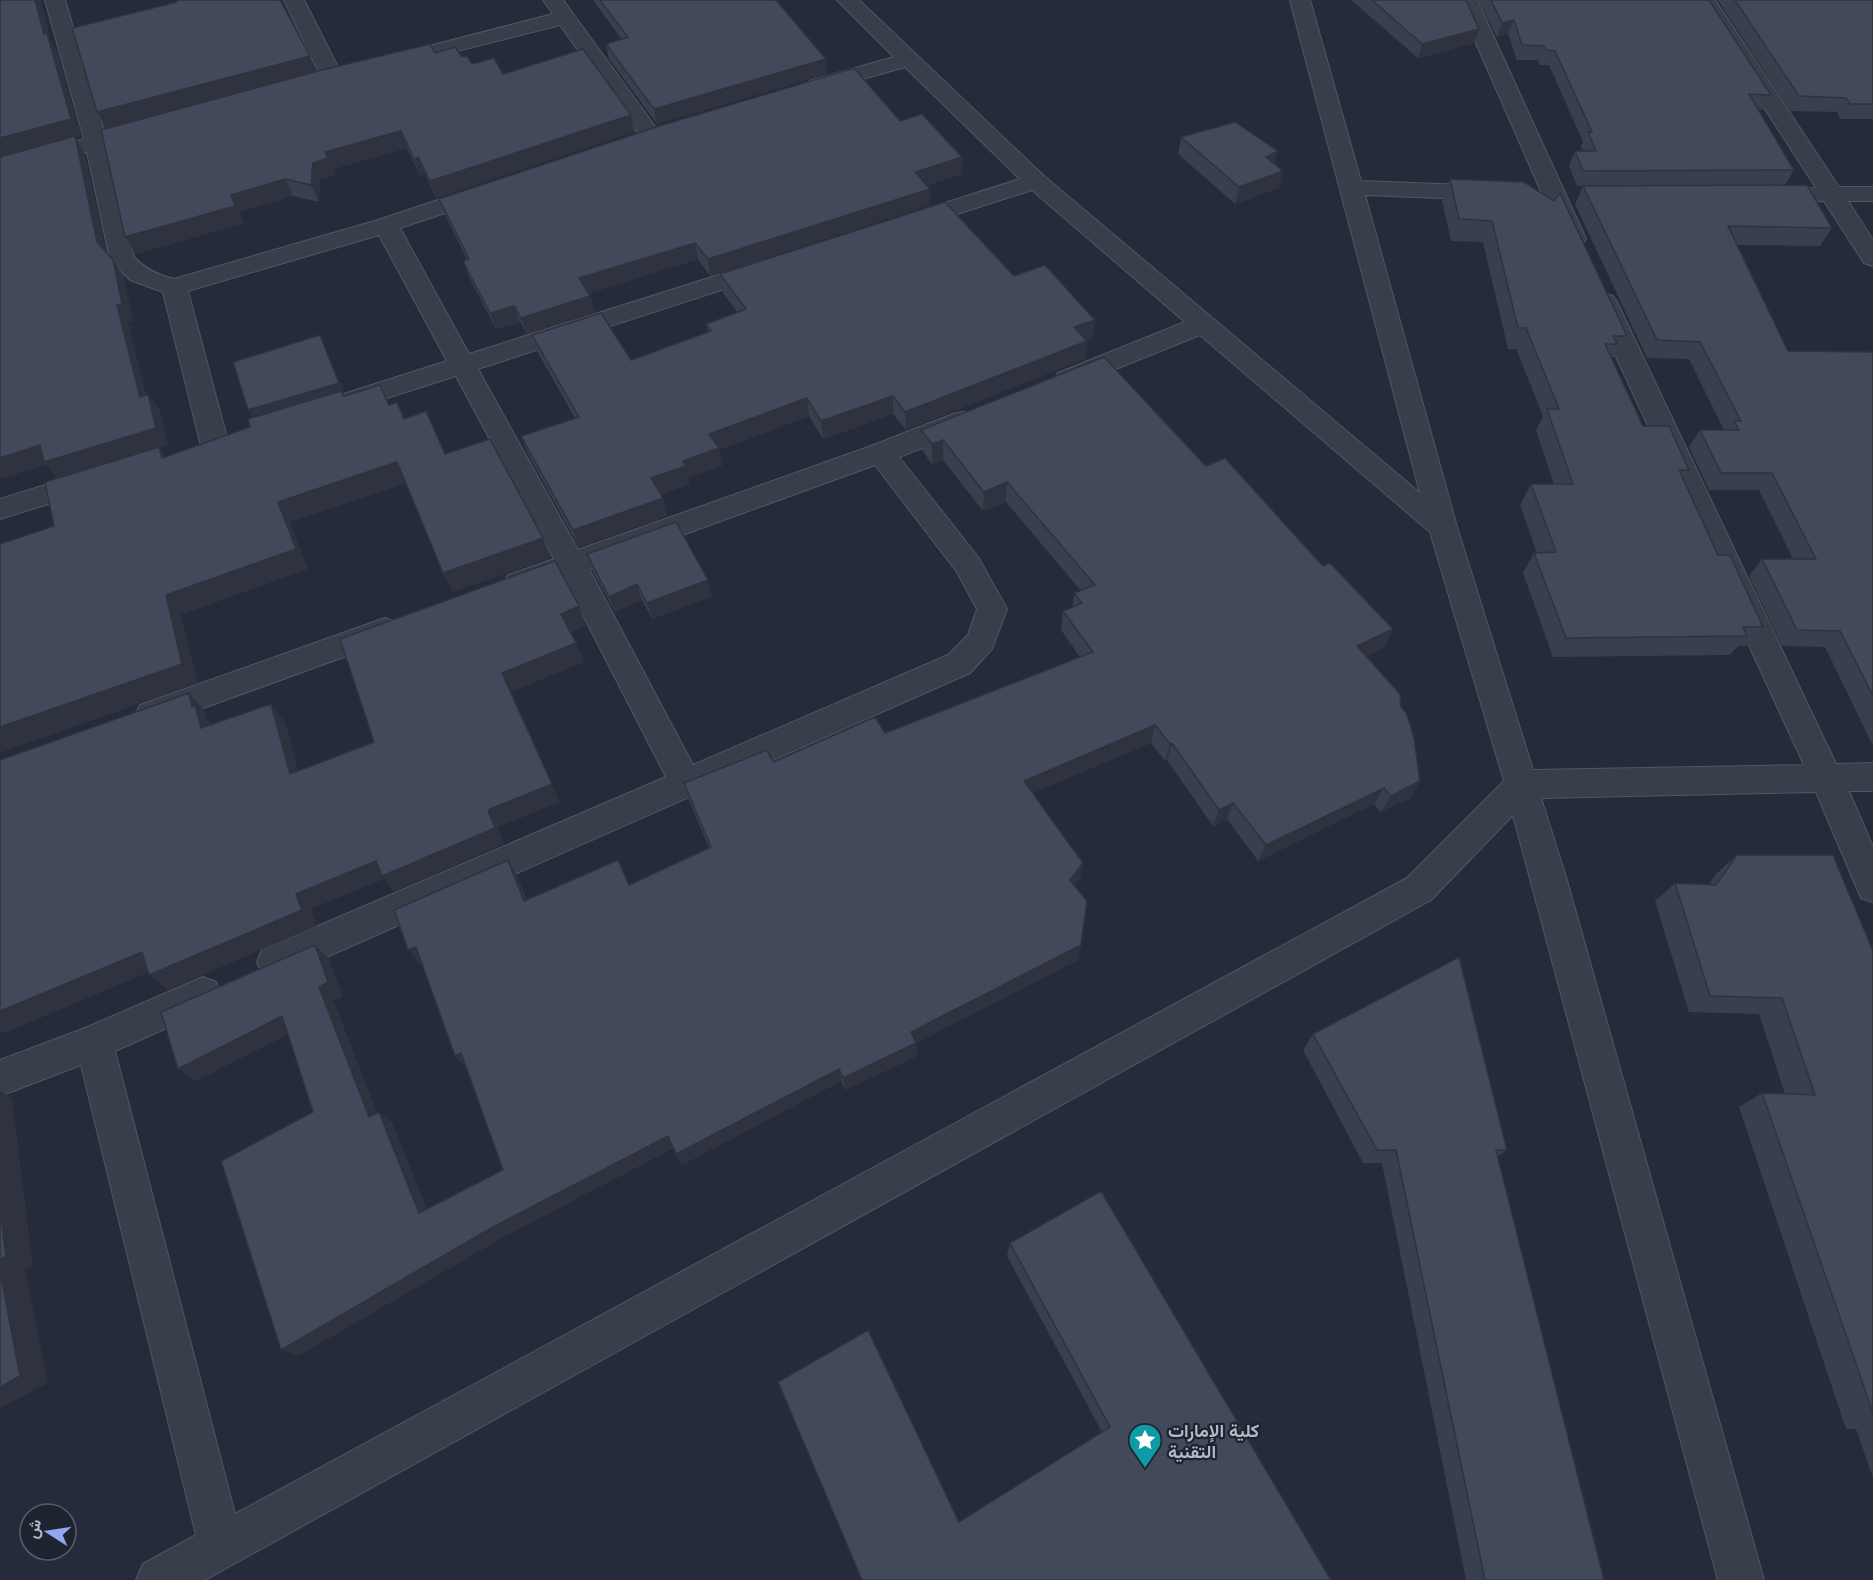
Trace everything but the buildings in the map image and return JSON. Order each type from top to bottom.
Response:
[{"type":"street","points":[[55,0],[97,144],[122,259],[131,271],[149,280],[174,287],[386,225],[507,184]]},
{"type":"street","points":[[294,0],[332,77]]},
{"type":"street","points":[[847,0],[1036,181],[1202,325],[1443,527]]},
{"type":"street","points":[[1300,0],[1443,527],[1522,784],[1741,1580]]},
{"type":"street","points":[[1467,0],[1545,194],[1589,270],[1826,777],[1873,887]]},
{"type":"street","points":[[1705,0],[1873,258]]},
{"type":"street","points":[[310,83],[360,70],[559,8],[651,136]]},
{"type":"street","points":[[797,92],[909,59]]},
{"type":"street","points":[[0,168],[97,144],[164,124]]},
{"type":"street","points":[[629,143],[674,129]]},
{"type":"street","points":[[890,228],[1036,181]]},
{"type":"street","points":[[1352,188],[1545,194]]},
{"type":"street","points":[[1750,195],[1873,194]]},
{"type":"street","points":[[386,225],[572,563],[685,782]]},
{"type":"street","points":[[316,411],[789,261]]},
{"type":"street","points":[[174,287],[214,442]]},
{"type":"street","points":[[1047,387],[1202,325]]},
{"type":"street","points":[[493,592],[881,453],[992,409]]},
{"type":"street","points":[[0,1078],[94,1042],[959,664],[981,641],[992,609],[968,565],[881,453]]},
{"type":"street","points":[[0,509],[112,474]]},
{"type":"street","points":[[123,724],[415,620]]},
{"type":"street","points":[[159,1580],[1419,889],[1522,784],[1873,777]]},
{"type":"street","points":[[94,1042],[221,1546]]},
{"type":"place","name":"كلية الإمارات التقنية","points":[[1145,1469]]}]
